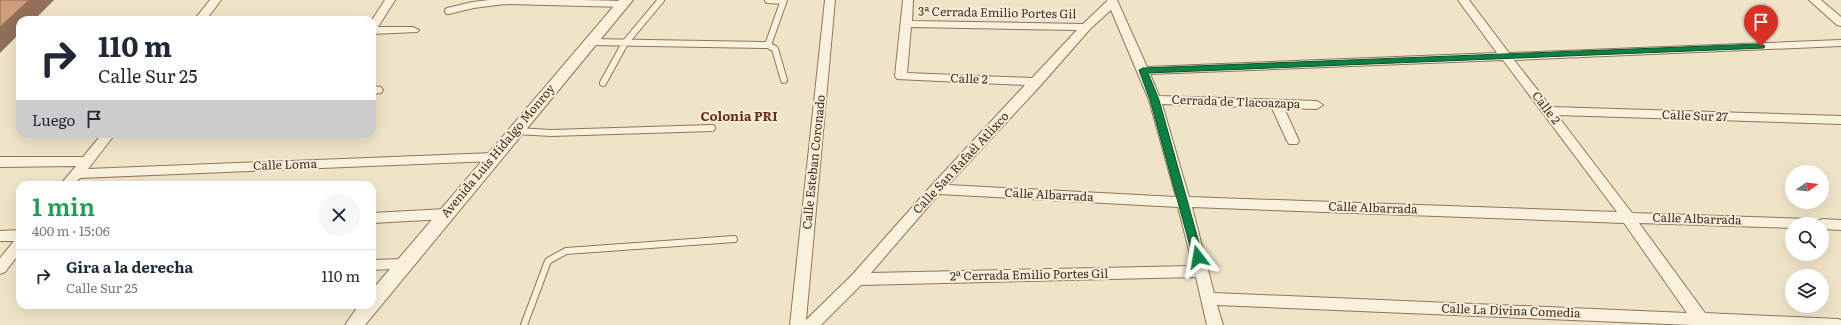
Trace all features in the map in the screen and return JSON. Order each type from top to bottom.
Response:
[{"type":"street","points":[[203,16],[216,0]]},
{"type":"street","points":[[376,23],[390,0]]},
{"type":"street","name":"Calle Esteban Coronado","points":[[798,325],[830,0]]},
{"type":"street","points":[[907,24],[908,0]]},
{"type":"street","name":"Calle 2","points":[[1463,0],[1549,111],[1627,216],[1702,322]]},
{"type":"street","points":[[1814,0],[1841,23]]},
{"type":"street","points":[[1112,1],[1143,70],[1154,100],[1184,202],[1215,325]]},
{"type":"street","name":"Calle San Rafaél Atlixco","points":[[811,325],[857,279],[936,189],[1037,82],[1086,27],[1112,1]]},
{"type":"street","name":"Avenida Luis Hidalgo Monroy","points":[[376,298],[624,2]]},
{"type":"street","name":"3ª Cerrada Emilio Portes Gil","points":[[907,24],[1086,27]]},
{"type":"street","name":"Calle 2","points":[[907,24],[901,76],[1037,82]]},
{"type":"street","points":[[376,30],[413,30]]},
{"type":"street","points":[[1143,70],[1841,43]]},
{"type":"street","name":"Cerrada de Tlacoazapa","points":[[1154,100],[1317,105]]},
{"type":"street","points":[[1276,104],[1293,141]]},
{"type":"street","name":"Calle Sur 27","points":[[1549,111],[1841,120]]},
{"type":"street","points":[[70,181],[106,138]]},
{"type":"street","name":"Calle Loma","points":[[76,174],[493,157]]},
{"type":"street","points":[[0,162],[88,161]]},
{"type":"street","name":"Calle Albarrada","points":[[936,189],[1184,202],[1627,216],[1785,223]]},
{"type":"street","points":[[376,218],[445,214]]},
{"type":"street","points":[[1829,224],[1841,225]]},
{"type":"street","points":[[0,236],[16,235]]},
{"type":"street","points":[[0,268],[16,248]]},
{"type":"street","points":[[376,265],[404,264]]},
{"type":"street","name":"2ª Cerrada Emilio Portes Gil","points":[[857,279],[1202,271]]},
{"type":"street","name":"Calle La Divina Comedia","points":[[1208,299],[1702,322],[1838,325]]},
{"type":"street","name":"Avenida Luis Hidalgo Monroy","points":[[354,325],[367,309]]},
{"type":"lane","points":[[603,83],[625,43],[661,0]]},
{"type":"lane","points":[[768,0],[784,0],[768,45]]},
{"type":"lane","points":[[448,12],[505,1],[624,2]]},
{"type":"lane","points":[[590,42],[768,45],[774,49],[784,80]]},
{"type":"lane","points":[[515,131],[551,133],[712,128]]},
{"type":"lane","points":[[524,325],[548,261],[566,250],[734,240]]},
{"type":"building","points":[[0,0],[29,0],[0,27]]},
{"type":"district","name":"Colonia PRI","points":[[739,116]]},
{"type":"route","points":[[1198,257],[1184,202],[1154,100],[1143,70],[1761,46]]}]
